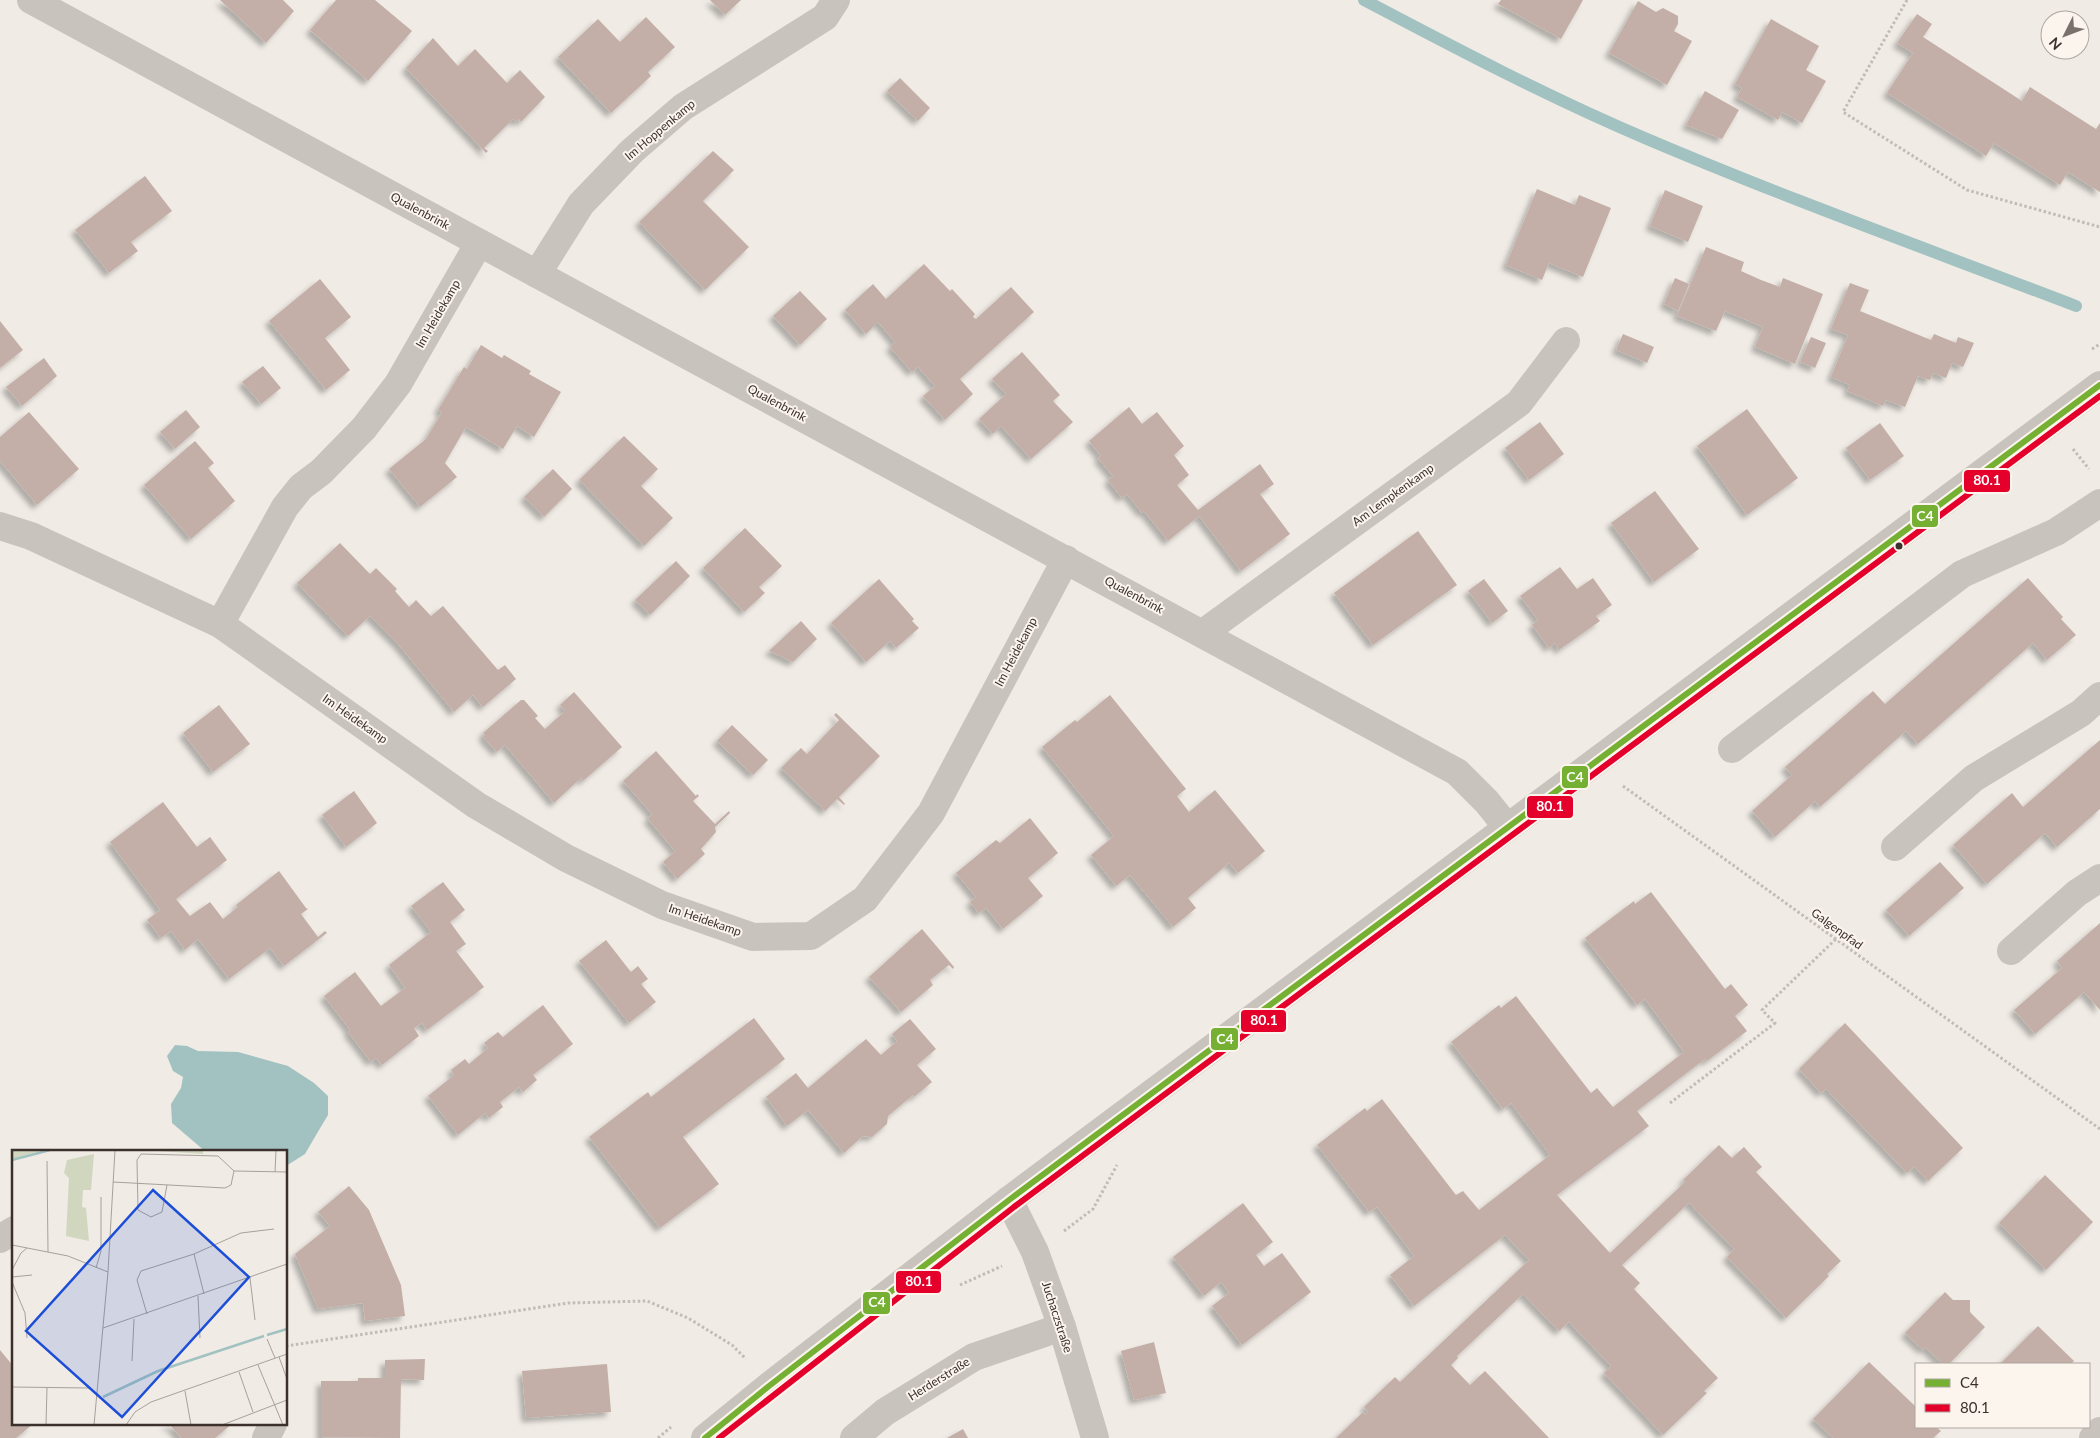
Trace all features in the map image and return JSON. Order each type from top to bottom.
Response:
[{"type":"street","name":"Qualenbrink","points":[[31,0],[1457,772],[1488,802],[1507,827]]},
{"type":"street","name":"Im Hoppenkamp","points":[[537,274],[581,204],[632,151],[683,107],[825,18],[836,0]]},
{"type":"street","name":"Im Heidekamp","points":[[220,624],[285,506],[301,487],[321,472],[364,428],[398,384],[479,243]]},
{"type":"street","name":"Am Lempkenkamp","points":[[1203,633],[1519,403],[1566,341]]},
{"type":"street","points":[[705,1438],[1009,1200],[2100,385]]},
{"type":"street","points":[[1732,749],[1962,574],[2056,532],[2100,503]]},
{"type":"street","name":"Im Heidekamp","points":[[0,526],[31,536],[220,624],[476,805],[566,858],[662,905],[753,937],[811,936],[865,899],[931,813],[1066,559]]},
{"type":"street","points":[[1895,847],[1974,778],[2081,713],[2100,696]]},
{"type":"street","points":[[2010,951],[2077,892],[2100,878]]},
{"type":"street","name":"Juchaczstraße","points":[[1009,1200],[1035,1252],[1062,1327],[1094,1438]]},
{"type":"street","points":[[0,1240],[12,1231]]},
{"type":"street","name":"Herderstraße","points":[[854,1438],[885,1412],[974,1357],[1062,1327]]},
{"type":"street","points":[[266,1438],[272,1426]]},
{"type":"street","points":[[2093,1438],[2100,1431]]},
{"type":"path","points":[[1907,0],[1843,112],[1967,190],[2100,227]]},
{"type":"path","points":[[2050,422],[2095,476]]},
{"type":"path","name":"Galgenpfad","points":[[1590,765],[1618,782],[2100,1128]]},
{"type":"path","points":[[1670,1103],[1775,1023],[1762,1010],[1836,939]]},
{"type":"path","points":[[288,1346],[568,1303],[647,1301],[688,1318],[732,1345],[769,1386]]},
{"type":"water","points":[[175,1045],[187,1046],[198,1051],[238,1052],[288,1066],[314,1083],[328,1096],[328,1115],[305,1154],[288,1165],[288,1150],[204,1150],[172,1123],[171,1104],[181,1088],[183,1077],[173,1071],[167,1056]]},
{"type":"building","points":[[220,0],[283,0],[294,11],[266,43]]},
{"type":"building","points":[[336,0],[375,0],[412,31],[368,81],[310,30]]},
{"type":"building","points":[[710,0],[741,0],[725,15]]},
{"type":"building","points":[[1501,0],[1583,0],[1561,39],[1498,4]]},
{"type":"building","points":[[1638,1],[1656,12],[1663,8],[1678,16],[1678,24],[1674,31],[1692,41],[1667,85],[1609,53]]},
{"type":"building","points":[[1917,14],[1932,24],[1923,37],[2022,101],[2030,87],[2096,129],[2100,123],[2100,192],[2068,172],[2060,185],[1994,143],[1986,156],[1887,93],[1913,53],[1897,43]]},
{"type":"building","points":[[646,17],[675,47],[648,72],[651,76],[611,113],[558,57],[598,19],[620,42]]},
{"type":"building","points":[[1771,19],[1819,46],[1806,70],[1826,81],[1802,123],[1782,112],[1778,120],[1737,97],[1742,88],[1735,84]]},
{"type":"building","points":[[433,38],[458,66],[475,49],[507,83],[520,70],[545,97],[521,122],[519,119],[516,122],[513,119],[484,148],[488,151],[486,153],[406,68]]},
{"type":"building","points":[[900,78],[930,108],[918,121],[887,91]]},
{"type":"building","points":[[1705,91],[1739,110],[1722,139],[1686,125]]},
{"type":"building","points":[[713,151],[734,170],[703,201],[749,247],[705,290],[639,222]]},
{"type":"building","points":[[145,176],[172,211],[131,242],[138,251],[109,273],[75,230]]},
{"type":"building","points":[[1537,189],[1575,205],[1579,195],[1611,208],[1583,277],[1549,263],[1542,280],[1506,265]]},
{"type":"building","points":[[1665,190],[1703,206],[1688,242],[1650,226]]},
{"type":"building","points":[[1706,247],[1744,262],[1741,271],[1761,280],[1780,287],[1783,278],[1823,294],[1795,364],[1755,347],[1763,327],[1725,311],[1716,331],[1677,316]]},
{"type":"building","points":[[924,264],[950,291],[952,289],[975,314],[973,317],[976,319],[1011,287],[1034,312],[960,379],[973,394],[945,420],[923,396],[935,386],[918,367],[912,372],[890,347],[895,342],[878,322],[866,334],[845,310],[873,284],[886,299]]},
{"type":"building","points":[[1675,278],[1689,284],[1678,311],[1664,304]]},
{"type":"building","points":[[320,279],[351,317],[325,338],[350,370],[326,390],[269,321]]},
{"type":"building","points":[[1850,283],[1869,290],[1860,311],[1931,340],[1934,334],[1956,343],[1958,337],[1974,343],[1963,367],[1952,363],[1946,378],[1933,373],[1930,380],[1918,376],[1905,407],[1886,400],[1883,406],[1847,391],[1850,385],[1831,377],[1848,335],[1831,329]]},
{"type":"building","points":[[800,291],[827,319],[800,345],[773,316]]},
{"type":"building","points":[[0,321],[23,350],[0,368]]},
{"type":"building","points":[[1623,334],[1654,347],[1647,363],[1616,350]]},
{"type":"building","points":[[1811,337],[1826,343],[1815,368],[1800,362]]},
{"type":"building","points":[[481,345],[502,358],[504,355],[531,371],[529,374],[561,392],[534,437],[517,426],[503,449],[466,427],[445,463],[457,477],[420,507],[389,469],[426,439],[442,412],[438,410],[464,367],[467,369]]},
{"type":"building","points":[[1022,352],[1060,395],[1053,401],[1073,422],[1031,459],[1001,426],[993,434],[979,419],[1006,394],[992,379]]},
{"type":"building","points":[[44,358],[57,376],[22,406],[6,387]]},
{"type":"building","points":[[263,366],[281,388],[261,404],[242,382]]},
{"type":"building","points":[[1129,407],[1142,424],[1157,412],[1184,446],[1174,455],[1189,475],[1177,485],[1198,510],[1260,464],[1274,484],[1260,494],[1290,534],[1241,571],[1199,516],[1168,541],[1144,511],[1142,513],[1127,494],[1122,498],[1108,480],[1113,476],[1098,458],[1101,456],[1089,441]]},
{"type":"building","points":[[1747,409],[1798,478],[1747,515],[1697,446]]},
{"type":"building","points":[[186,410],[200,427],[175,449],[160,432]]},
{"type":"building","points":[[29,412],[79,469],[37,505],[0,461],[0,437]]},
{"type":"building","points":[[1540,422],[1564,454],[1529,480],[1505,448]]},
{"type":"building","points":[[1880,423],[1904,456],[1870,480],[1846,448]]},
{"type":"building","points":[[624,436],[658,469],[641,486],[673,518],[644,546],[579,480]]},
{"type":"building","points":[[195,441],[214,463],[208,468],[235,501],[191,539],[144,485]]},
{"type":"building","points":[[553,469],[572,489],[544,517],[524,497]]},
{"type":"building","points":[[1655,491],[1699,549],[1654,582],[1611,523]]},
{"type":"building","points":[[745,528],[782,566],[759,587],[765,593],[744,612],[703,568]]},
{"type":"building","points":[[1418,531],[1457,585],[1373,645],[1334,593]]},
{"type":"building","points":[[340,543],[370,574],[376,568],[397,589],[395,591],[409,607],[416,600],[431,616],[443,606],[498,670],[505,665],[516,679],[483,707],[473,695],[454,712],[398,644],[370,616],[348,636],[297,583]]},
{"type":"building","points":[[676,561],[690,576],[650,615],[635,600]]},
{"type":"building","points":[[1560,567],[1577,589],[1593,578],[1612,605],[1596,616],[1600,621],[1559,650],[1555,643],[1549,648],[1532,625],[1538,620],[1520,596]]},
{"type":"building","points":[[2028,578],[2063,617],[2061,619],[2076,635],[2047,660],[2033,643],[1918,744],[1906,731],[1820,807],[1815,801],[1775,837],[1752,811],[1792,775],[1785,767],[1873,691],[1885,704]]},
{"type":"building","points":[[879,579],[914,619],[912,621],[919,628],[896,648],[890,641],[866,662],[831,623]]},
{"type":"building","points":[[1484,579],[1508,611],[1492,623],[1468,591]]},
{"type":"building","points":[[801,621],[817,639],[793,662],[769,651]]},
{"type":"building","points":[[574,692],[622,747],[583,781],[581,778],[554,803],[505,745],[497,752],[483,737],[485,735],[483,733],[521,700],[524,700],[538,716],[535,718],[545,729],[565,711],[560,705]]},
{"type":"building","points":[[1110,695],[1186,789],[1177,796],[1189,812],[1215,790],[1265,851],[1238,873],[1229,863],[1188,898],[1196,908],[1173,927],[1130,875],[1116,886],[1091,855],[1114,836],[1042,747]]},
{"type":"building","points":[[219,705],[250,744],[213,772],[183,733]]},
{"type":"building","points":[[836,713],[880,756],[839,797],[844,805],[837,799],[825,811],[781,768],[801,748],[807,754],[839,720],[834,715]]},
{"type":"building","points":[[732,725],[768,760],[753,775],[717,741]]},
{"type":"building","points":[[2100,740],[2100,809],[2057,847],[2045,833],[1987,884],[1953,845],[2012,793],[2023,807]]},
{"type":"building","points":[[656,751],[696,796],[697,794],[699,796],[693,801],[715,824],[729,811],[730,813],[715,827],[716,832],[701,849],[705,854],[677,879],[663,862],[675,851],[648,819],[652,814],[623,781]]},
{"type":"building","points":[[354,791],[377,823],[346,847],[322,815]]},
{"type":"building","points":[[163,802],[197,847],[210,837],[227,860],[176,899],[190,916],[210,902],[223,919],[238,907],[236,905],[279,871],[308,909],[301,914],[318,937],[325,931],[327,933],[284,966],[270,948],[229,979],[198,939],[185,950],[171,931],[161,938],[147,920],[160,910],[110,842]]},
{"type":"building","points":[[1030,818],[1058,853],[1028,878],[1043,896],[1003,929],[986,908],[979,913],[970,902],[976,897],[956,873],[996,840],[1000,843]]},
{"type":"building","points":[[1940,862],[1964,888],[1909,936],[1886,910]]},
{"type":"building","points":[[443,882],[465,910],[450,922],[466,944],[456,951],[484,987],[427,1030],[422,1023],[414,1028],[419,1036],[382,1065],[376,1058],[371,1062],[324,996],[355,972],[381,1006],[405,988],[389,965],[431,932],[411,906]]},
{"type":"building","points":[[1651,892],[1725,989],[1731,984],[1748,1005],[1735,1016],[1747,1031],[1707,1061],[1705,1059],[1637,1111],[1649,1126],[1557,1195],[1610,1253],[1685,1182],[1683,1180],[1719,1145],[1732,1158],[1744,1147],[1762,1167],[1756,1172],[1841,1261],[1827,1274],[1829,1276],[1786,1318],[1727,1257],[1734,1249],[1689,1203],[1622,1265],[1640,1283],[1634,1289],[1718,1378],[1704,1391],[1707,1393],[1663,1435],[1604,1373],[1611,1366],[1569,1322],[1559,1331],[1523,1294],[1457,1356],[1458,1358],[1451,1365],[1470,1385],[1485,1371],[1549,1438],[1336,1438],[1363,1412],[1365,1415],[1368,1412],[1364,1407],[1395,1377],[1400,1382],[1529,1260],[1505,1235],[1414,1306],[1390,1275],[1414,1256],[1377,1207],[1369,1212],[1317,1145],[1365,1108],[1367,1111],[1382,1099],[1456,1195],[1463,1191],[1479,1210],[1550,1155],[1511,1103],[1503,1109],[1451,1042],[1499,1005],[1501,1008],[1516,996],[1591,1093],[1597,1088],[1613,1107],[1684,1052],[1645,999],[1637,1005],[1585,938],[1634,901],[1635,904]]},
{"type":"building","points":[[2100,923],[2100,1010],[2084,992],[2035,1034],[2014,1010],[2062,968],[2057,961]]},
{"type":"building","points":[[922,929],[954,967],[953,969],[949,965],[930,980],[933,985],[901,1012],[869,977]]},
{"type":"building","points":[[606,940],[631,972],[638,966],[648,979],[641,984],[656,1002],[629,1023],[579,961]]},
{"type":"building","points":[[543,1005],[573,1044],[533,1075],[537,1080],[523,1092],[519,1087],[500,1102],[503,1107],[489,1118],[485,1113],[458,1135],[428,1096],[454,1075],[451,1070],[465,1059],[469,1064],[488,1048],[484,1043],[498,1032],[503,1037]]},
{"type":"building","points":[[754,1018],[785,1059],[683,1137],[719,1184],[660,1228],[589,1137],[648,1092],[651,1097]]},
{"type":"building","points":[[910,1019],[936,1049],[917,1065],[932,1082],[888,1116],[887,1124],[872,1137],[863,1136],[844,1153],[808,1110],[787,1126],[766,1097],[796,1073],[808,1088],[866,1039],[881,1055],[897,1041],[892,1034]]},
{"type":"building","points":[[1845,1023],[1963,1148],[1928,1181],[1914,1167],[1907,1173],[1826,1089],[1821,1093],[1799,1069]]},
{"type":"building","points":[[2045,1175],[2093,1222],[2046,1270],[1999,1223]]},
{"type":"building","points":[[349,1186],[369,1210],[401,1285],[405,1316],[365,1321],[363,1303],[318,1309],[295,1254],[330,1226],[318,1212]]},
{"type":"building","points":[[1243,1203],[1273,1242],[1256,1255],[1264,1266],[1282,1253],[1311,1292],[1242,1345],[1212,1306],[1229,1293],[1221,1282],[1204,1296],[1173,1257]]},
{"type":"building","points":[[1945,1292],[1953,1300],[1970,1300],[1970,1312],[1985,1327],[1950,1363],[1942,1363],[1925,1347],[1923,1350],[1905,1333]]},
{"type":"building","points":[[2038,1326],[2074,1361],[2072,1363],[2001,1363]]},
{"type":"building","points":[[1154,1342],[1166,1393],[1134,1400],[1121,1351]]},
{"type":"building","points":[[0,1350],[12,1365],[12,1426],[31,1426],[16,1438],[0,1438]]},
{"type":"building","points":[[425,1359],[424,1380],[401,1379],[400,1438],[321,1437],[321,1381],[358,1381],[358,1378],[385,1378],[385,1360]]},
{"type":"building","points":[[1869,1362],[1915,1406],[1915,1428],[1937,1428],[1941,1431],[1933,1438],[1833,1438],[1813,1419]]},
{"type":"building","points":[[607,1364],[611,1412],[526,1418],[522,1371]]},
{"type":"building","points":[[171,1426],[230,1426],[215,1438],[181,1438]]},
{"type":"building","points":[[963,1429],[968,1438],[947,1438]]},
{"type":"waterway","points":[[1364,0],[1539,90],[1647,139],[1807,204],[2076,306]]},
{"type":"transit line","name":"C4","points":[[705,1438],[1009,1200],[2100,385]]},
{"type":"transit line","name":"80.1","points":[[719,1438],[1014,1207],[2100,396]]}]
